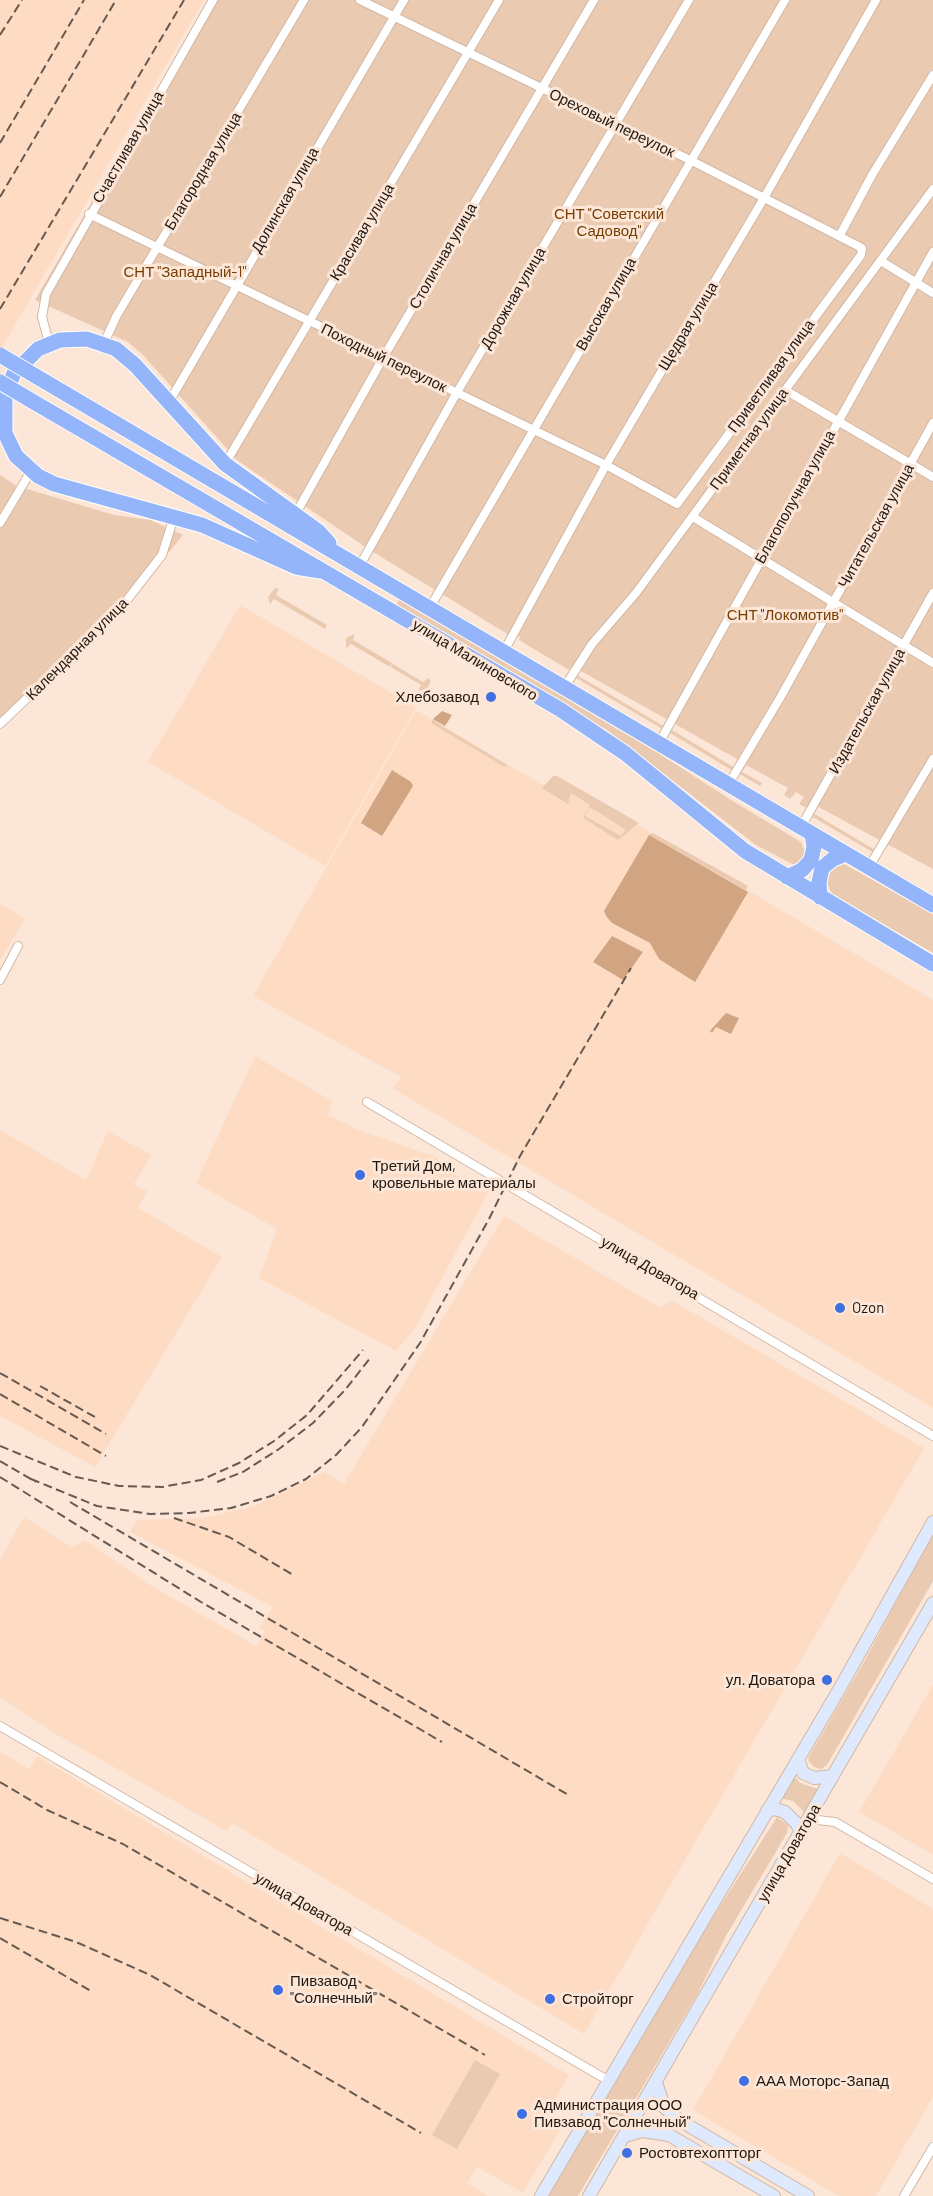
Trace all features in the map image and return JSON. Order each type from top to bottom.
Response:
[{"type":"highway","points":[[329,573],[296,567],[226,534],[174,517],[54,484],[31,471],[16,456],[3,434],[3,407],[8,384],[21,364],[49,343],[72,338],[104,343],[126,356],[225,464],[322,534],[338,555]]},
{"type":"highway","name":"улица Малиновского","points":[[0,355],[933,905]]},
{"type":"highway","name":"улица Малиновского","points":[[0,382],[329,573],[591,730],[626,754],[728,838],[787,877],[933,964]]},
{"type":"highway","points":[[787,877],[802,870],[811,860],[814,847],[806,831]]},
{"type":"highway","points":[[820,897],[819,882],[822,868],[833,859],[846,854]]},
{"type":"street","name":"Счастливая улица","points":[[49,343],[42,317],[46,294],[89,214],[213,0]]},
{"type":"street","name":"Благородная улица","points":[[104,343],[304,0]]},
{"type":"street","name":"Ореховый переулок","points":[[360,0],[392,18],[690,160],[840,235],[862,249]]},
{"type":"street","name":"Долинская улица","points":[[169,402],[404,0]]},
{"type":"street","name":"Красивая улица","points":[[225,464],[499,0]]},
{"type":"street","name":"Столичная улица","points":[[295,515],[383,358],[594,0]]},
{"type":"street","name":"Дорожная улица","points":[[359,567],[456,394],[689,0]]},
{"type":"street","name":"Высокая улица","points":[[429,609],[785,0]]},
{"type":"street","name":"Щедрая улица","points":[[503,653],[606,465],[764,198],[876,0]]},
{"type":"street","points":[[840,235],[872,175],[933,75]]},
{"type":"street","name":"Приметная улица","points":[[564,688],[592,644],[632,598],[693,517],[933,189]]},
{"type":"street","name":"Походный переулок","points":[[89,214],[606,465],[677,504]]},
{"type":"street","name":"Приветливая улица","points":[[677,504],[862,249]]},
{"type":"street","name":"Благополучная улица","points":[[658,743],[933,252]]},
{"type":"street","points":[[881,261],[933,293]]},
{"type":"street","points":[[785,390],[933,477]]},
{"type":"street","name":"Читательская улица","points":[[728,785],[933,423]]},
{"type":"street","points":[[0,523],[31,471]]},
{"type":"street","name":"Календарная улица","points":[[0,724],[120,609],[159,560],[168,540],[174,517]]},
{"type":"street","points":[[693,517],[761,561],[933,663]]},
{"type":"street","name":"Издательская улица","points":[[806,831],[933,593]]},
{"type":"street","points":[[869,867],[895,828],[933,759]]},
{"type":"street","points":[[0,980],[18,946]]},
{"type":"street","name":"улица Доватора","points":[[367,1102],[933,1436]]},
{"type":"street","points":[[541,2196],[798,1760],[933,1522]]},
{"type":"street","name":"улица Доватора","points":[[589,2196],[933,1603]]},
{"type":"street","name":"улица Доватора","points":[[0,1726],[609,2081]]},
{"type":"street","points":[[798,1760],[800,1768],[814,1778],[834,1776]]},
{"type":"street","points":[[766,1811],[775,1809],[785,1812],[797,1824],[801,1834]]},
{"type":"street","points":[[809,1819],[841,1825],[933,1879]]},
{"type":"street","points":[[656,2082],[664,2106],[679,2120],[808,2196]]},
{"type":"street","points":[[625,2136],[642,2131],[669,2134],[774,2196]]},
{"type":"street","points":[[904,2196],[933,2147]]},
{"type":"shaded area","points":[[0,0],[204,0],[0,351]]},
{"type":"shaded area","points":[[240,605],[416,707],[325,866],[148,762]]},
{"type":"shaded area","points":[[416,710],[563,797],[570,785],[933,1000],[933,1408],[392,1088],[401,1077],[253,996]]},
{"type":"shaded area","points":[[442,711],[452,715],[445,726],[433,719]]},
{"type":"shaded area","points":[[392,770],[411,782],[413,786],[382,836],[361,823]]},
{"type":"shaded area","points":[[649,835],[748,892],[695,982],[659,959],[650,943],[612,923],[604,911]]},
{"type":"shaded area","points":[[0,904],[25,918],[0,961]]},
{"type":"shaded area","points":[[612,936],[643,952],[623,980],[593,962]]},
{"type":"shaded area","points":[[726,1013],[739,1018],[731,1034],[716,1027],[712,1033],[710,1031]]},
{"type":"shaded area","points":[[255,1056],[332,1101],[328,1115],[356,1129],[438,1158],[438,1164],[488,1193],[415,1328],[396,1351],[259,1278],[277,1229],[196,1183]]},
{"type":"shaded area","points":[[0,1130],[86,1180],[108,1131],[151,1155],[134,1184],[147,1191],[138,1208],[222,1257],[95,1467],[0,1416]]},
{"type":"shaded area","points":[[504,1216],[660,1308],[671,1300],[924,1448],[584,2034],[232,1823],[227,1831],[59,1736],[0,1697],[0,1560],[24,1517],[72,1547],[85,1540],[150,1585],[256,1646],[265,1632],[259,1628],[273,1607],[130,1532],[137,1520],[203,1518],[257,1505],[324,1472],[344,1484]]},
{"type":"shaded area","points":[[933,1685],[933,1855],[859,1812]]},
{"type":"shaded area","points":[[0,1752],[29,1769],[37,1756],[569,2075],[546,2115],[563,2125],[523,2193],[477,2167],[467,2183],[488,2196],[0,2196]]},
{"type":"shaded area","points":[[840,1853],[933,1909],[933,2097],[876,2196],[839,2196],[693,2110]]},
{"type":"green space","points":[[209,0],[933,0],[933,869],[815,805],[808,809],[799,804],[804,797],[796,792],[790,799],[784,795],[788,788],[746,765],[742,772],[762,783],[760,786],[738,773],[744,763],[572,666],[569,670],[519,640],[520,637],[511,632],[509,635],[373,552],[238,461],[143,355],[128,342],[35,300]]},
{"type":"green space","points":[[0,475],[17,486],[114,515],[150,520],[183,535],[112,622],[0,719]]},
{"type":"green space","points":[[275,588],[279,589],[276,595],[327,625],[325,629],[274,599],[270,604],[268,597]]},
{"type":"green space","points":[[399,600],[655,751],[801,842],[806,855],[794,865],[756,845],[607,730],[396,605]]},
{"type":"green space","points":[[355,634],[353,640],[392,663],[390,667],[351,644],[346,648],[346,638]]},
{"type":"green space","points":[[393,664],[423,682],[429,678],[431,681],[427,689],[418,691],[421,685],[391,667]]},
{"type":"green space","points":[[577,675],[665,727],[664,730],[576,678]]},
{"type":"green space","points":[[433,719],[507,765],[505,767],[431,723]]},
{"type":"green space","points":[[672,730],[735,768],[733,771],[670,733]]},
{"type":"green space","points":[[553,776],[557,776],[639,823],[618,840],[583,818],[590,805],[571,793],[568,804],[542,788]],"holes":[[[589,808],[626,830],[621,836],[585,816]]]},
{"type":"green space","points":[[813,813],[875,850],[874,853],[811,816]]},
{"type":"green space","points":[[653,833],[748,886],[746,890],[649,835]]},
{"type":"green space","points":[[844,864],[933,914],[933,953],[832,894],[827,883],[828,875],[835,866]]},
{"type":"green space","points":[[933,1533],[933,1581],[827,1765],[821,1769],[814,1767],[808,1760],[809,1756],[864,1662]]},
{"type":"green space","points":[[793,1775],[800,1783],[818,1789],[804,1812],[793,1801],[780,1798]]},
{"type":"green space","points":[[777,1817],[788,1825],[787,1833],[727,1934],[697,1995],[578,2196],[546,2196],[689,1955]]},
{"type":"green space","points":[[475,2060],[500,2074],[457,2149],[432,2135]]},
{"type":"railway","points":[[0,35],[22,0]]},
{"type":"railway","points":[[0,143],[84,0]]},
{"type":"railway","points":[[0,197],[116,0]]},
{"type":"railway","points":[[0,309],[184,0]]},
{"type":"railway","points":[[31,1479],[97,1506],[150,1514],[189,1513],[231,1508],[271,1496],[306,1479],[336,1455],[362,1427],[420,1343],[489,1219],[520,1156],[631,968]]},
{"type":"railway","points":[[0,1446],[76,1477],[119,1486],[162,1487],[201,1480],[239,1463],[274,1441],[307,1415],[363,1350]]},
{"type":"railway","points":[[217,1482],[243,1472],[279,1449],[313,1423],[345,1390],[371,1357]]},
{"type":"railway","points":[[0,1373],[106,1434]]},
{"type":"railway","points":[[40,1386],[95,1417]]},
{"type":"railway","points":[[0,1394],[106,1456]]},
{"type":"railway","points":[[0,1461],[36,1482]]},
{"type":"railway","points":[[0,1477],[201,1602],[442,1742]]},
{"type":"railway","points":[[70,1502],[570,1796]]},
{"type":"railway","points":[[174,1518],[229,1537],[295,1576]]},
{"type":"railway","points":[[0,1782],[47,1810],[123,1844],[485,2055]]},
{"type":"railway","points":[[0,1918],[76,1942],[150,1975],[421,2133]]},
{"type":"railway","points":[[0,1938],[91,1991]]},
{"type":"place","name":"Хлебозавод","points":[[491,697]]},
{"type":"place","name":"Третий Дом, кровельные материалы","points":[[360,1175]]},
{"type":"place","name":"Ozon","points":[[840,1308]]},
{"type":"place","name":"ул. Доватора","points":[[827,1680]]},
{"type":"place","name":"Пивзавод \"Солнечный\"","points":[[278,1990]]},
{"type":"place","name":"Стройторг","points":[[550,1999]]},
{"type":"place","name":"ААА Моторс-Запад","points":[[744,2081]]},
{"type":"place","name":"Администрация ООО Пивзавод \"Солнечный\"","points":[[522,2114]]},
{"type":"place","name":"Ростовтехоптторг","points":[[627,2153]]},
{"type":"park label","name":"СНТ \"Советский Садовод\"","points":[[609,222]]},
{"type":"park label","name":"СНТ \"Западный-1\"","points":[[185,272]]},
{"type":"park label","name":"СНТ \"Локомотив\"","points":[[785,615]]}]
